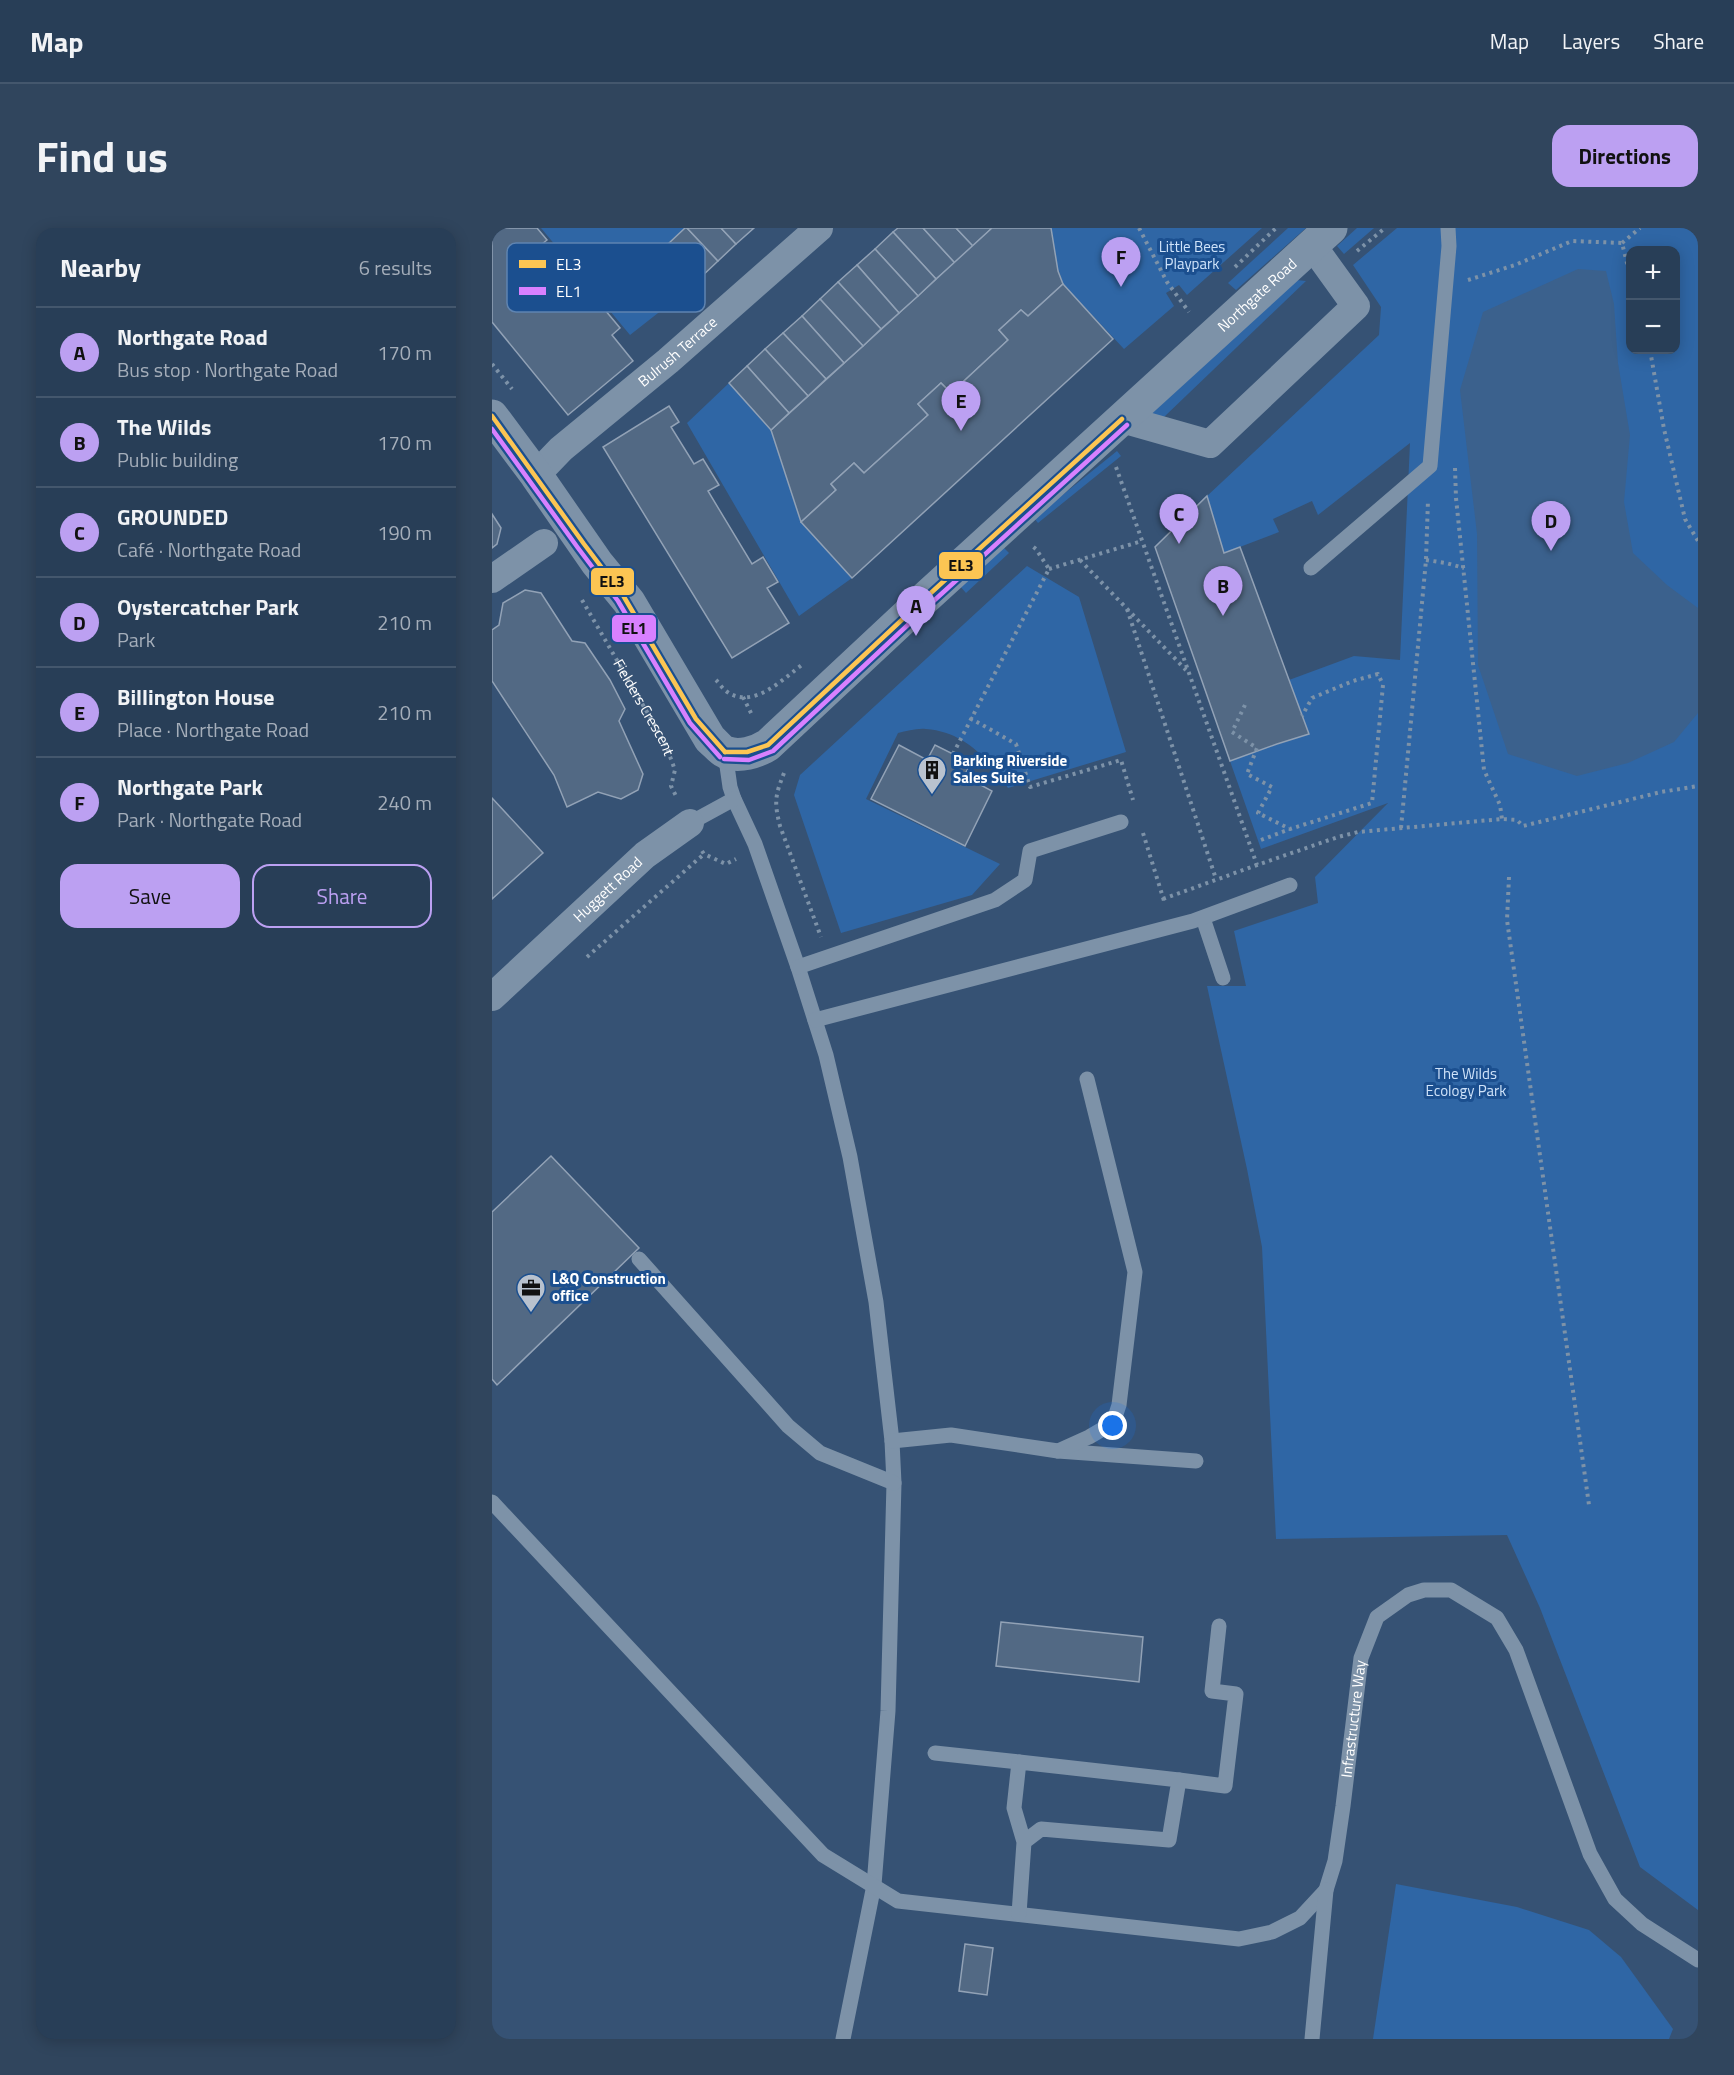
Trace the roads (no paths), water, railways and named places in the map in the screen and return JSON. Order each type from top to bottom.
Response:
[{"type":"street","name":"Bulrush Terrace","points":[[536,475],[561,449],[668,361],[819,228]]},
{"type":"street","name":"Northgate Road","points":[[725,752],[745,754],[768,745],[922,601],[1321,237]]},
{"type":"street","points":[[1122,419],[1210,444],[1356,306],[1321,237]]},
{"type":"street","points":[[492,417],[536,475],[597,563],[628,602],[696,718],[710,739],[725,752]]},
{"type":"street","points":[[492,579],[544,543]]},
{"type":"street","name":"Huggett Road","points":[[492,997],[645,855],[689,822]]},
{"type":"lane","points":[[1311,568],[1430,466],[1447,280],[1448,228]]},
{"type":"lane","points":[[725,752],[734,799],[755,844],[826,1055],[850,1157],[876,1302],[892,1440],[894,1483],[888,1711],[874,1885],[843,2039]]},
{"type":"lane","name":"Huggett Road","points":[[689,822],[734,799]]},
{"type":"lane","points":[[798,967],[995,900],[1025,880],[1030,851],[1121,822]]},
{"type":"lane","points":[[815,1020],[1173,927],[1290,885]]},
{"type":"lane","points":[[1203,918],[1223,978]]},
{"type":"lane","points":[[1058,1451],[1113,1423],[1119,1405],[1135,1272],[1087,1079]]},
{"type":"lane","points":[[639,1259],[797,1434],[820,1453],[894,1483]]},
{"type":"lane","points":[[892,1440],[951,1435],[1058,1451],[1196,1461]]},
{"type":"lane","name":"Infrastructure Way","points":[[492,1502],[823,1855],[898,1902],[1239,1939],[1272,1932],[1300,1918],[1326,1890],[1335,1861],[1360,1658],[1377,1617],[1408,1594],[1424,1590],[1451,1590],[1497,1618],[1516,1650],[1590,1854],[1615,1899],[1642,1924],[1698,1960]]},
{"type":"lane","points":[[935,1753],[1225,1786],[1236,1694],[1212,1691],[1220,1626]]},
{"type":"lane","points":[[1019,1762],[1014,1808],[1024,1842],[1019,1914]]},
{"type":"lane","points":[[1024,1842],[1041,1829],[1169,1840],[1179,1780]]},
{"type":"lane","points":[[1312,2039],[1326,1890]]},
{"type":"place","name":"Northgate Park","points":[[1121,287]]},
{"type":"place","name":"Billington House","points":[[961,431]]},
{"type":"place","name":"GROUNDED","points":[[1179,544]]},
{"type":"place","name":"Oystercatcher Park","points":[[1551,551]]},
{"type":"place","name":"The Wilds","points":[[1223,616]]},
{"type":"place","name":"Northgate Road","points":[[916,636]]},
{"type":"place","name":"Barking Riverside Sales Suite","points":[[932,796]]},
{"type":"place","name":"L&Q Construction office","points":[[531,1314]]},
{"type":"park label","name":"Little Bees Playpark","points":[[1192,256]]},
{"type":"park label","name":"The Wilds Ecology Park","points":[[1466,1082]]}]
